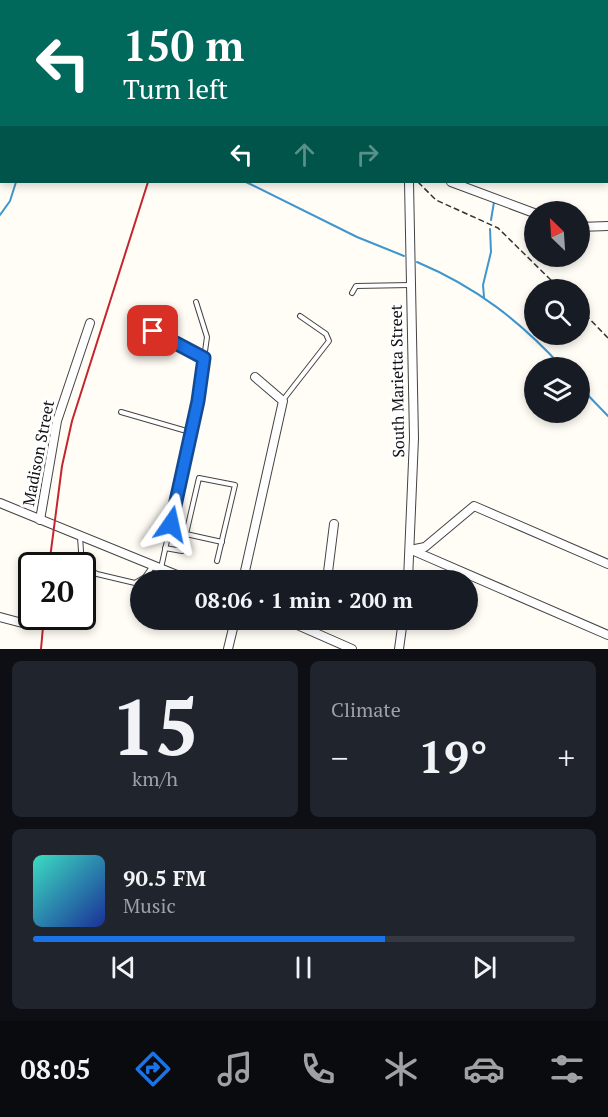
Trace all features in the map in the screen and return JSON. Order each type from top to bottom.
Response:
[{"type":"street","name":"South Marietta Street","points":[[409,183],[414,438],[409,570]]},
{"type":"street","points":[[454,183],[524,209]]},
{"type":"street","points":[[590,227],[608,226]]},
{"type":"street","name":"Madison Street","points":[[40,520],[57,421],[90,323]]},
{"type":"street","points":[[245,570],[283,401],[255,377]]},
{"type":"street","points":[[0,503],[164,570]]},
{"type":"street","points":[[411,550],[425,547],[474,506],[608,564]]},
{"type":"street","points":[[328,570],[334,524]]},
{"type":"street","points":[[411,550],[426,554],[608,635]]},
{"type":"street","points":[[0,617],[18,622]]},
{"type":"street","points":[[228,649],[233,630]]},
{"type":"street","points":[[318,630],[352,649]]},
{"type":"street","points":[[399,649],[402,630]]},
{"type":"lane","points":[[352,293],[356,285],[411,285]]},
{"type":"lane","points":[[96,573],[135,583],[157,567],[165,548],[190,432],[207,337],[196,302]]},
{"type":"lane","points":[[283,401],[328,341],[326,334],[300,316]]},
{"type":"lane","points":[[153,331],[204,358]]},
{"type":"lane","points":[[121,412],[190,432]]},
{"type":"lane","points":[[165,548],[182,551],[199,477],[236,485],[217,561]]},
{"type":"lane","points":[[186,534],[222,542]]},
{"type":"lane","points":[[80,536],[81,552]]},
{"type":"path","points":[[419,183],[436,200],[504,232],[550,279]]},
{"type":"path","points":[[590,319],[608,338]]},
{"type":"waterway","points":[[0,215],[10,201],[16,183]]},
{"type":"waterway","points":[[248,183],[357,237],[404,256]]},
{"type":"waterway","points":[[491,220],[494,202]]},
{"type":"waterway","points":[[484,297],[483,285],[491,252],[490,229]]},
{"type":"waterway","points":[[417,262],[459,282],[496,306],[553,357]]},
{"type":"waterway","points":[[590,397],[608,416]]},
{"type":"railway","points":[[51,552],[62,466],[72,421],[148,183]]},
{"type":"railway","points":[[41,649],[43,630]]},
{"type":"route","points":[[153,331],[162,334],[185,350],[204,358],[198,401],[171,524]]}]
